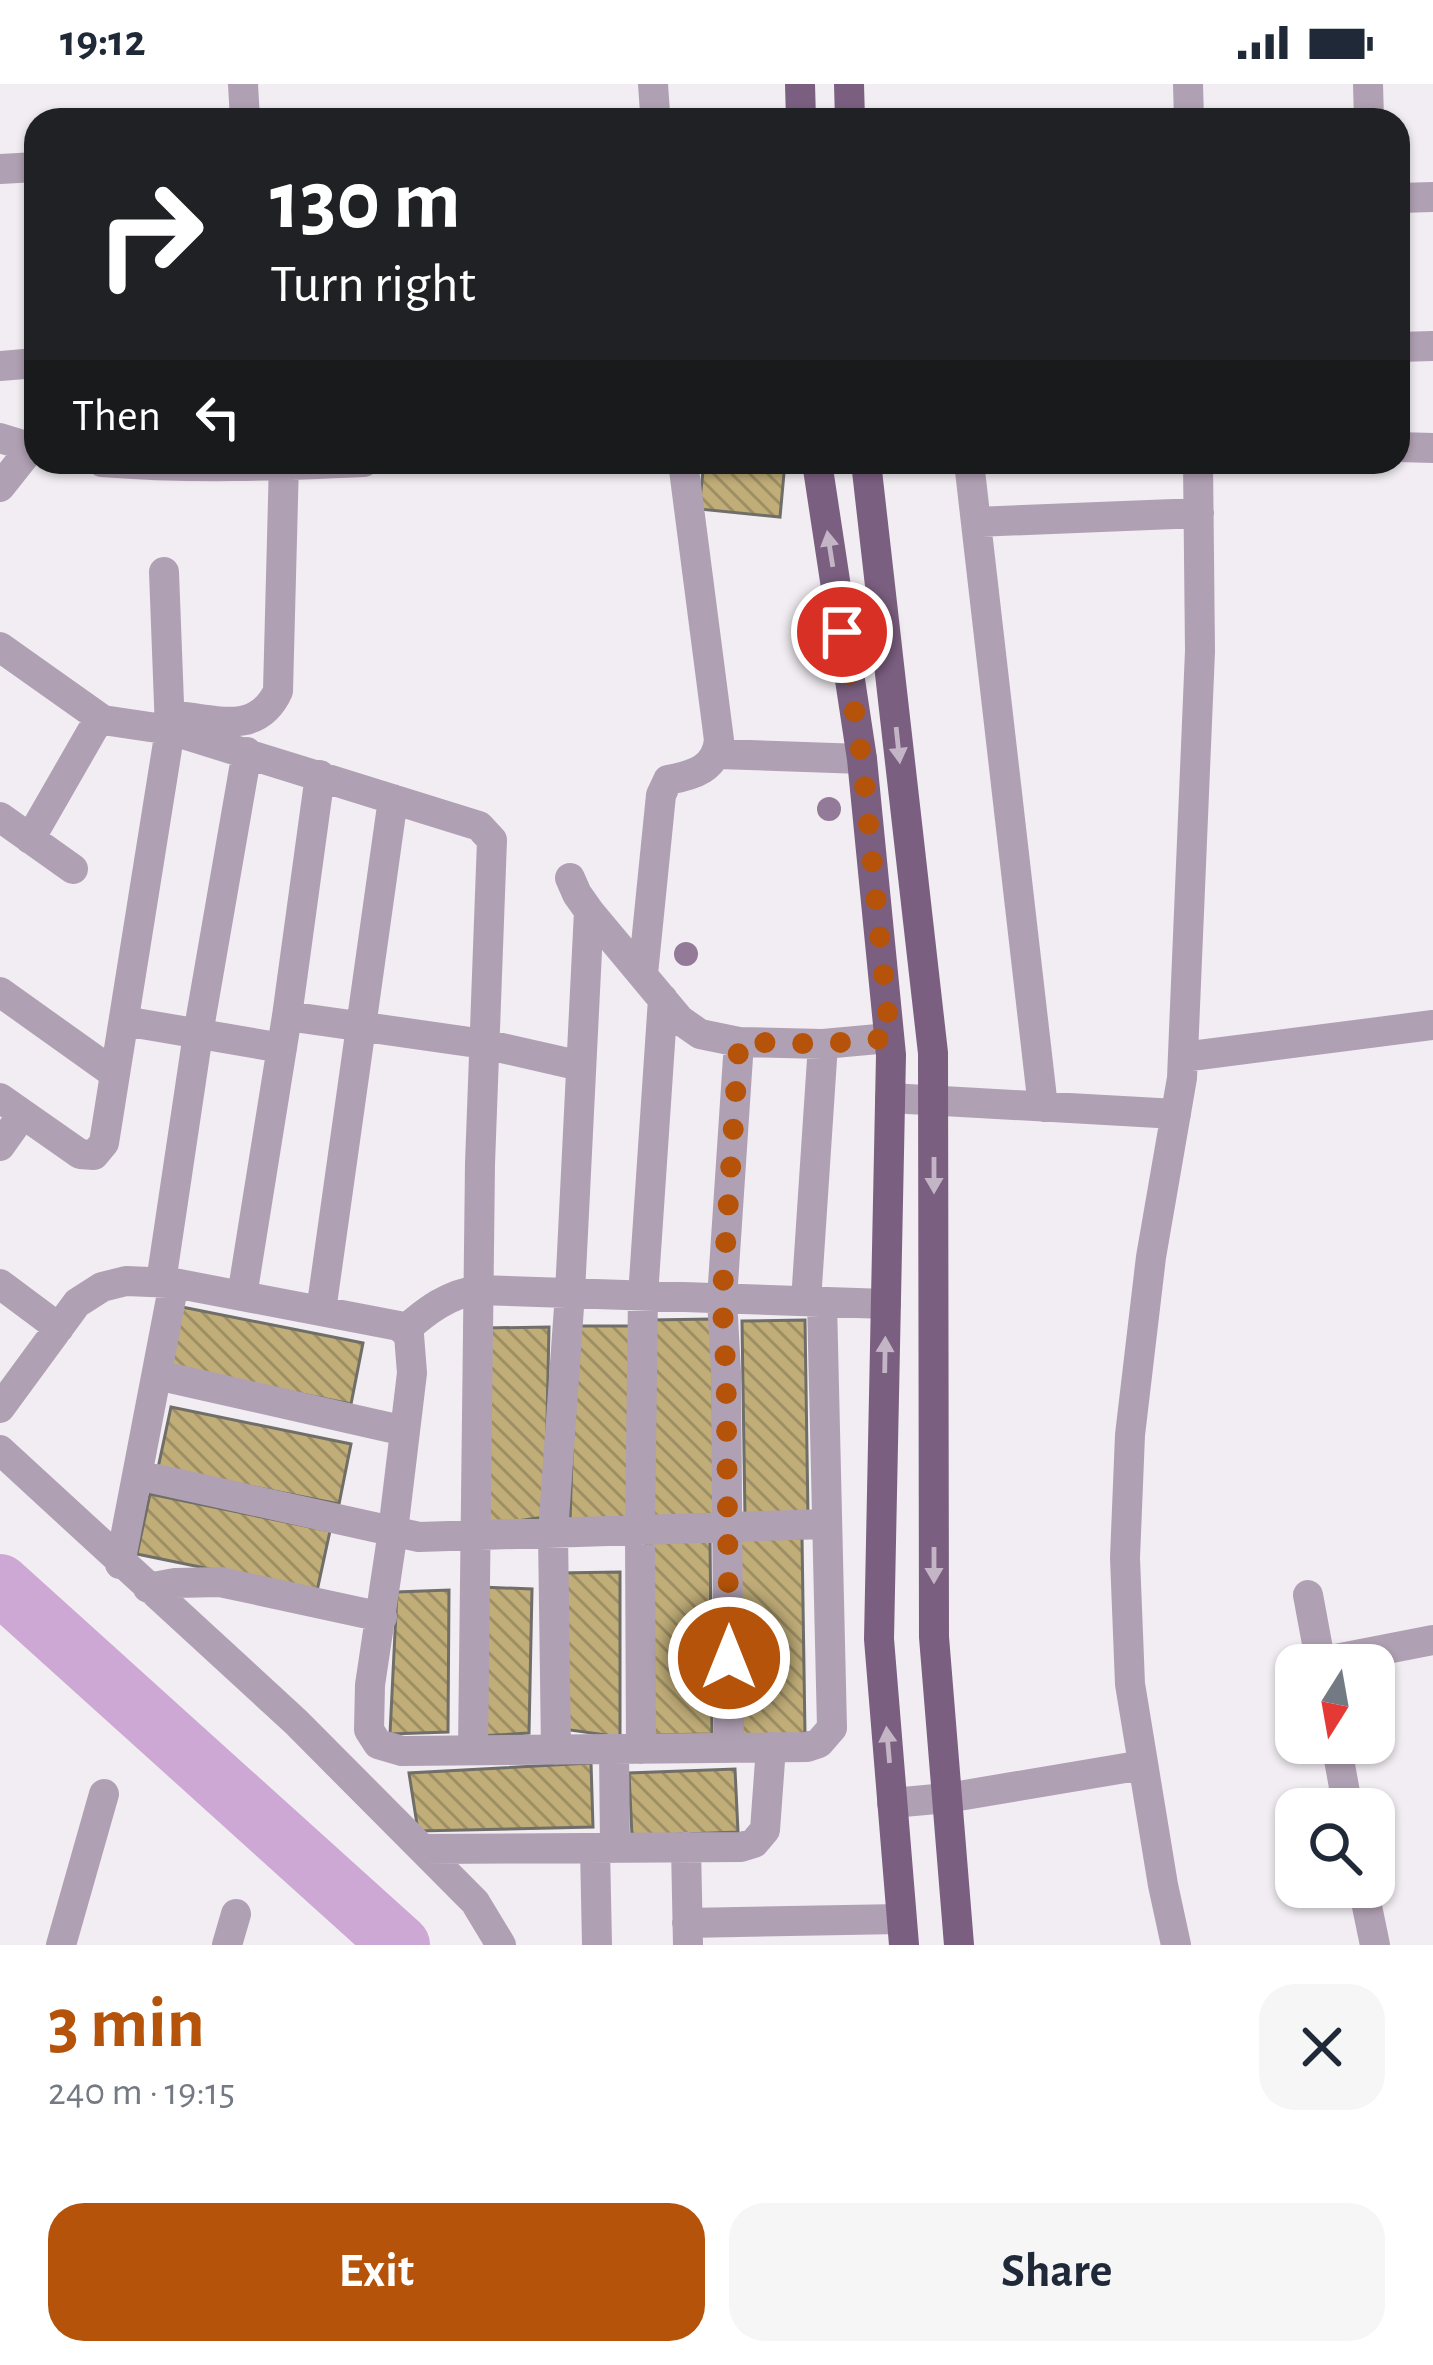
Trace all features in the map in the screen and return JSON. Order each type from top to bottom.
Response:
[{"type":"main road","points":[[819,474],[862,759],[890,1038],[879,1639],[903,1932]]},
{"type":"main road","points":[[867,474],[933,1053],[934,1637],[959,1945]]},
{"type":"street","points":[[0,487],[24,459]]},
{"type":"street","points":[[30,838],[96,724],[104,720],[243,722],[271,706],[278,691],[284,474]]},
{"type":"street","points":[[643,974],[661,795],[668,780],[709,767],[718,754],[685,474]]},
{"type":"street","points":[[970,474],[1043,1106]]},
{"type":"street","points":[[1176,1945],[1130,1684],[1125,1558],[1130,1436],[1151,1257],[1183,1057],[1199,673],[1198,474]]},
{"type":"street","points":[[976,522],[1199,513]]},
{"type":"street","points":[[0,1146],[11,1107],[80,1154],[94,1155],[104,1144],[170,722],[164,572]]},
{"type":"street","points":[[0,646],[104,720]]},
{"type":"street","points":[[170,722],[247,752],[478,826],[492,840],[478,1290],[473,1750]]},
{"type":"street","points":[[121,1564],[157,1376],[198,1034],[247,752]]},
{"type":"street","points":[[718,754],[862,759]]},
{"type":"street","points":[[242,1296],[320,775]]},
{"type":"street","points":[[321,1311],[393,799]]},
{"type":"street","points":[[0,817],[73,869]]},
{"type":"street","points":[[570,878],[589,911],[680,1020],[700,1034],[739,1042],[823,1044],[890,1038]]},
{"type":"street","points":[[556,1750],[553,1533],[589,911]]},
{"type":"street","points":[[0,992],[115,1074]]},
{"type":"street","points":[[597,1945],[605,1848],[628,1749],[640,1530],[643,1296],[663,998]]},
{"type":"street","points":[[287,1016],[484,1043],[581,1066]]},
{"type":"street","points":[[124,1021],[282,1048]]},
{"type":"street","points":[[1183,1057],[1433,1025]]},
{"type":"street","points":[[729,1748],[722,1299],[739,1042]]},
{"type":"street","points":[[0,1408],[77,1303],[103,1287],[126,1281],[168,1283],[399,1326],[411,1344],[412,1373],[370,1708],[369,1730],[378,1744],[402,1751],[807,1747],[820,1743],[832,1728],[814,1302],[823,1044]]},
{"type":"street","points":[[890,1098],[1176,1114]]},
{"type":"street","points":[[0,1284],[59,1328]]},
{"type":"street","points":[[405,1330],[441,1302],[478,1290],[886,1304]]},
{"type":"street","points":[[157,1376],[405,1431]]},
{"type":"street","points":[[0,1450],[296,1722],[475,1902],[501,1945]]},
{"type":"street","points":[[138,1475],[419,1537],[826,1524]]},
{"type":"street","points":[[148,1588],[220,1582],[382,1617]]},
{"type":"street","points":[[1308,1595],[1317,1644]]},
{"type":"street","points":[[1395,1648],[1433,1640]]},
{"type":"street","points":[[423,1849],[754,1843],[765,1830],[771,1747]]},
{"type":"street","points":[[892,1804],[1143,1765]]},
{"type":"street","points":[[61,1945],[104,1794]]},
{"type":"street","points":[[686,1847],[687,1934],[903,1932]]},
{"type":"street","points":[[1367,1908],[1375,1945]]},
{"type":"street","points":[[227,1945],[236,1913]]},
{"type":"building","points":[[703,474],[784,474],[780,517],[699,509]]},
{"type":"building","points":[[182,1307],[363,1343],[351,1404],[170,1367]]},
{"type":"building","points":[[712,1319],[715,1516],[651,1517],[649,1320]]},
{"type":"building","points":[[805,1320],[808,1517],[745,1518],[742,1321]]},
{"type":"building","points":[[576,1326],[631,1326],[633,1522],[570,1523]]},
{"type":"building","points":[[549,1327],[545,1517],[488,1525],[486,1328]]},
{"type":"building","points":[[171,1407],[351,1444],[339,1504],[158,1468]]},
{"type":"building","points":[[150,1494],[330,1531],[317,1591],[137,1554]]},
{"type":"building","points":[[710,1537],[712,1734],[649,1735],[646,1538]]},
{"type":"building","points":[[802,1538],[805,1735],[742,1735],[738,1539]]},
{"type":"building","points":[[620,1572],[620,1737],[563,1729],[557,1573]]},
{"type":"building","points":[[481,1587],[532,1589],[529,1733],[479,1736]]},
{"type":"building","points":[[449,1590],[448,1732],[390,1734],[397,1592]]},
{"type":"building","points":[[591,1763],[593,1827],[418,1831],[409,1773]]},
{"type":"building","points":[[735,1769],[738,1832],[632,1836],[629,1773]]},
{"type":"waterway","points":[[0,1584],[400,1945]]},
{"type":"route","points":[[729,1658],[722,1299],[739,1042],[823,1044],[890,1038],[862,759],[842,632]]}]
